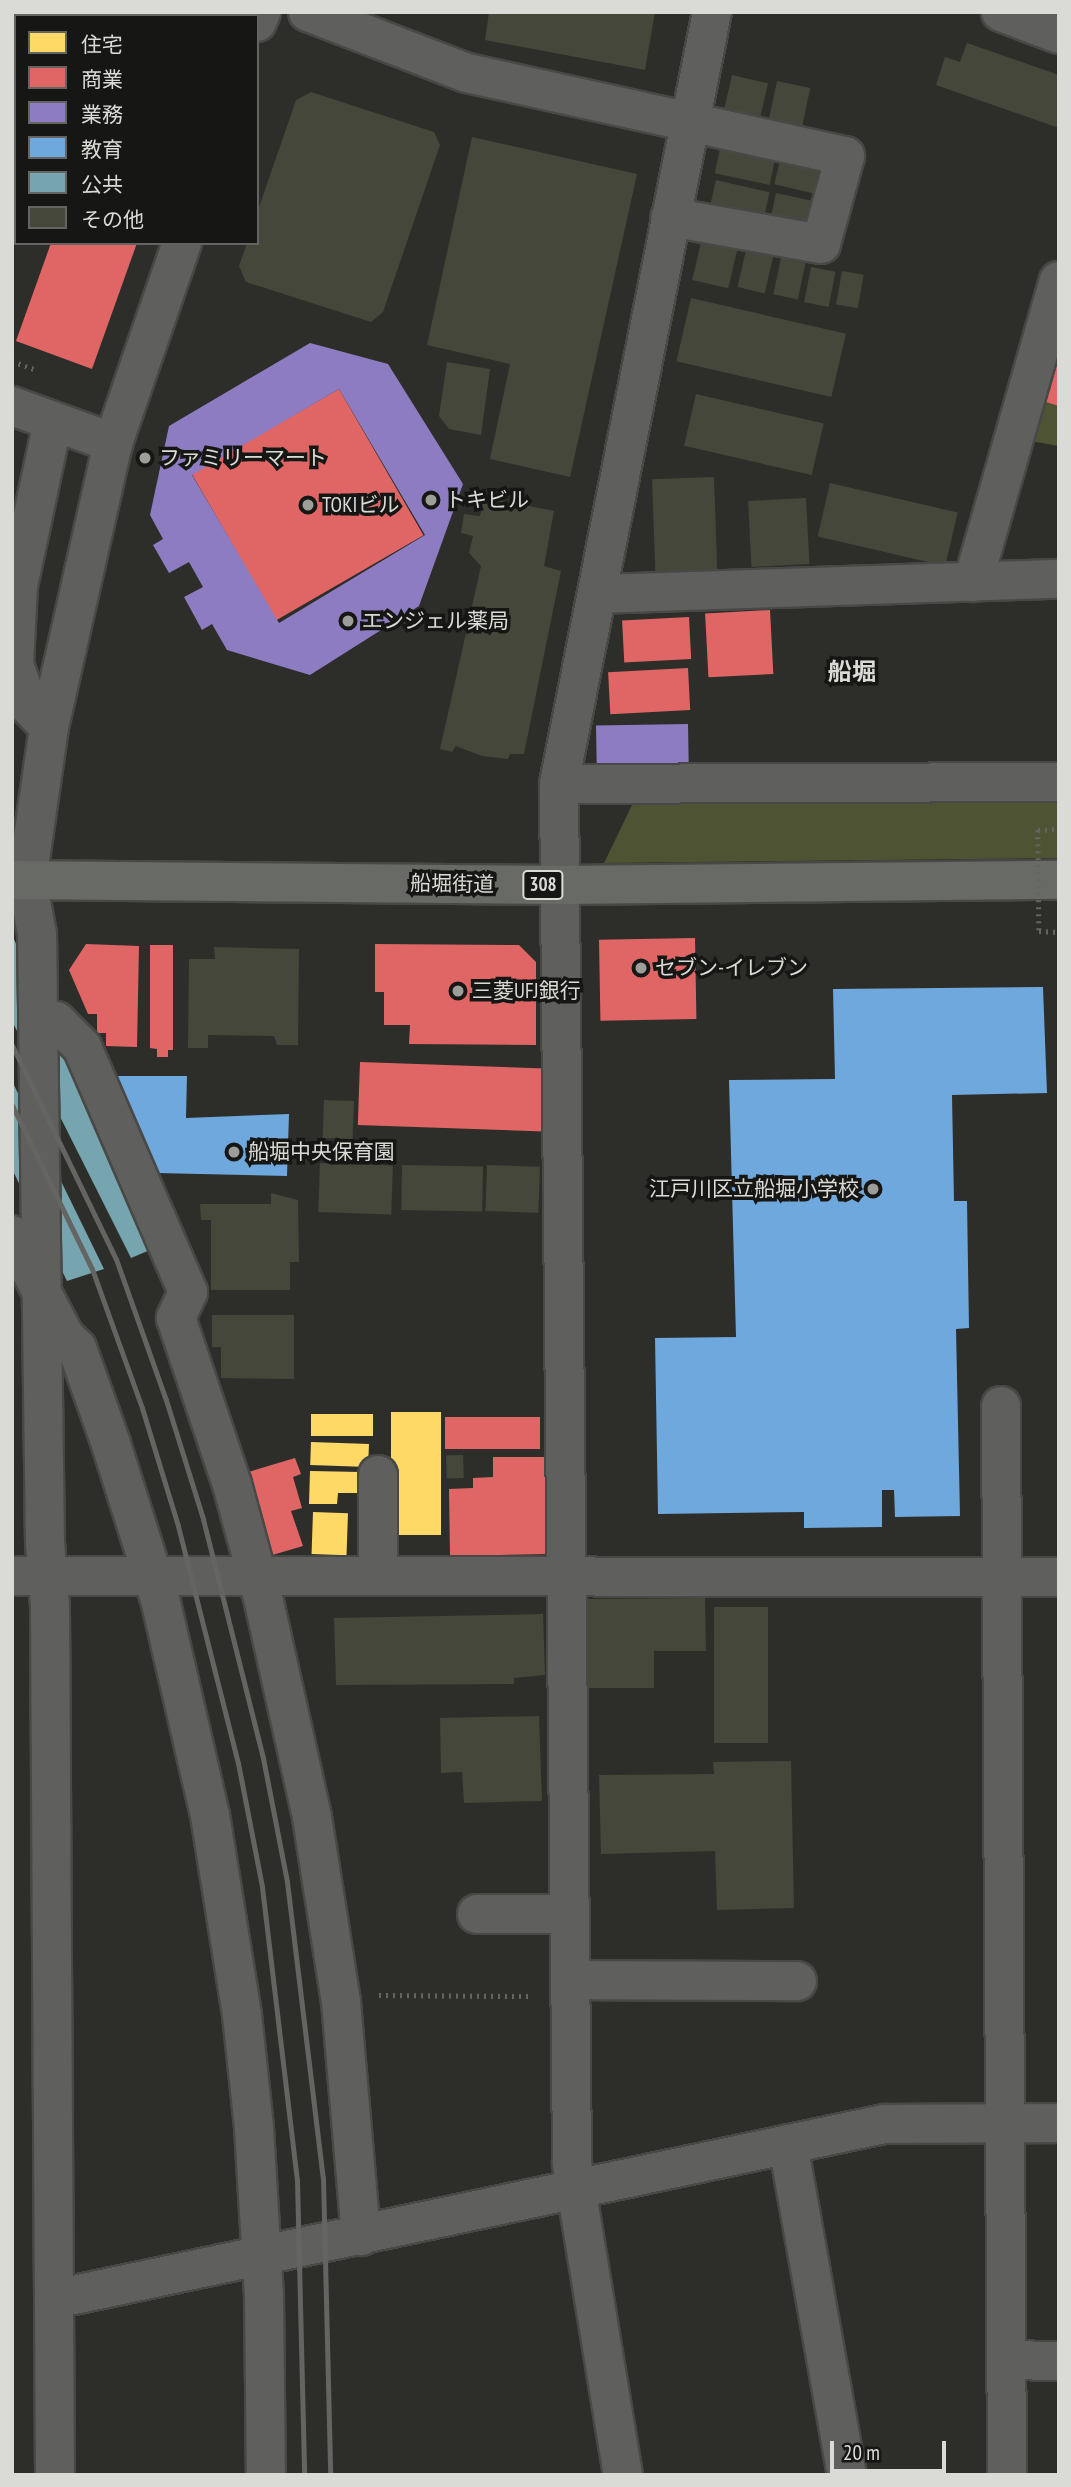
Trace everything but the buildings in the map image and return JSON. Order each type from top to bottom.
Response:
[{"type":"main road","name":"船堀街道","points":[[20,880],[562,885],[1059,880]]},
{"type":"street","points":[[308,12],[467,73],[845,156],[821,244],[670,217]]},
{"type":"street","points":[[623,2475],[576,2190],[570,1914],[569,1576],[559,784],[599,594],[687,122],[712,12]]},
{"type":"street","points":[[1001,12],[1059,34]]},
{"type":"street","points":[[55,2475],[55,2299],[30,1576],[42,1292],[37,934],[20,880],[49,727],[113,443],[181,245]]},
{"type":"street","points":[[973,582],[1059,281]]},
{"type":"street","points":[[12,406],[113,443]]},
{"type":"street","points":[[49,727],[28,705],[14,664],[18,586],[53,422]]},
{"type":"street","points":[[599,594],[1059,579]]},
{"type":"street","points":[[559,784],[1059,782]]},
{"type":"street","points":[[38,1019],[56,1021],[82,1047],[188,1292],[176,1318],[232,1484],[312,1817],[339,1994],[361,2235]]},
{"type":"street","points":[[12,1235],[65,1337],[78,1348],[153,1578],[210,1815],[243,2015],[261,2257],[267,2475]]},
{"type":"street","points":[[1001,1406],[1007,2475]]},
{"type":"street","points":[[377,1475],[378,1575]]},
{"type":"street","points":[[30,1576],[1059,1577]]},
{"type":"street","points":[[477,1914],[570,1914]]},
{"type":"street","points":[[571,1988],[797,1981]]},
{"type":"street","points":[[55,2299],[884,2124],[1059,2123]]},
{"type":"street","points":[[788,2144],[847,2475]]},
{"type":"street","points":[[1006,2360],[1059,2361]]},
{"type":"path","points":[[12,361],[38,371]]},
{"type":"path","points":[[1059,829],[1038,830],[1039,931],[1059,932]]},
{"type":"path","points":[[339,1994],[571,1988]]},
{"type":"green space","points":[[1025,394],[1059,402],[1059,446],[1013,438]]},
{"type":"green space","points":[[634,801],[1059,803],[1059,858],[604,863]]},
{"type":"railway","points":[[12,1045],[116,1259],[166,1400],[203,1519],[263,1758],[287,1882],[323,2178],[330,2475]]},
{"type":"railway","points":[[12,1105],[92,1269],[142,1408],[178,1526],[238,1763],[262,1887],[297,2180],[304,2475]]},
{"type":"place","name":"ファミリーマート","points":[[145,458]]},
{"type":"place","name":"トキビル","points":[[431,500]]},
{"type":"place","name":"TOKIビル","points":[[308,505]]},
{"type":"place","name":"エンジェル薬局","points":[[348,621]]},
{"type":"place","name":"セブン-イレブン","points":[[641,968]]},
{"type":"place","name":"三菱UFJ銀行","points":[[458,991]]},
{"type":"place","name":"船堀中央保育園","points":[[234,1152]]},
{"type":"place","name":"江戸川区立船堀小学校","points":[[873,1189]]},
{"type":"district","name":"船堀","points":[[852,672]]}]
